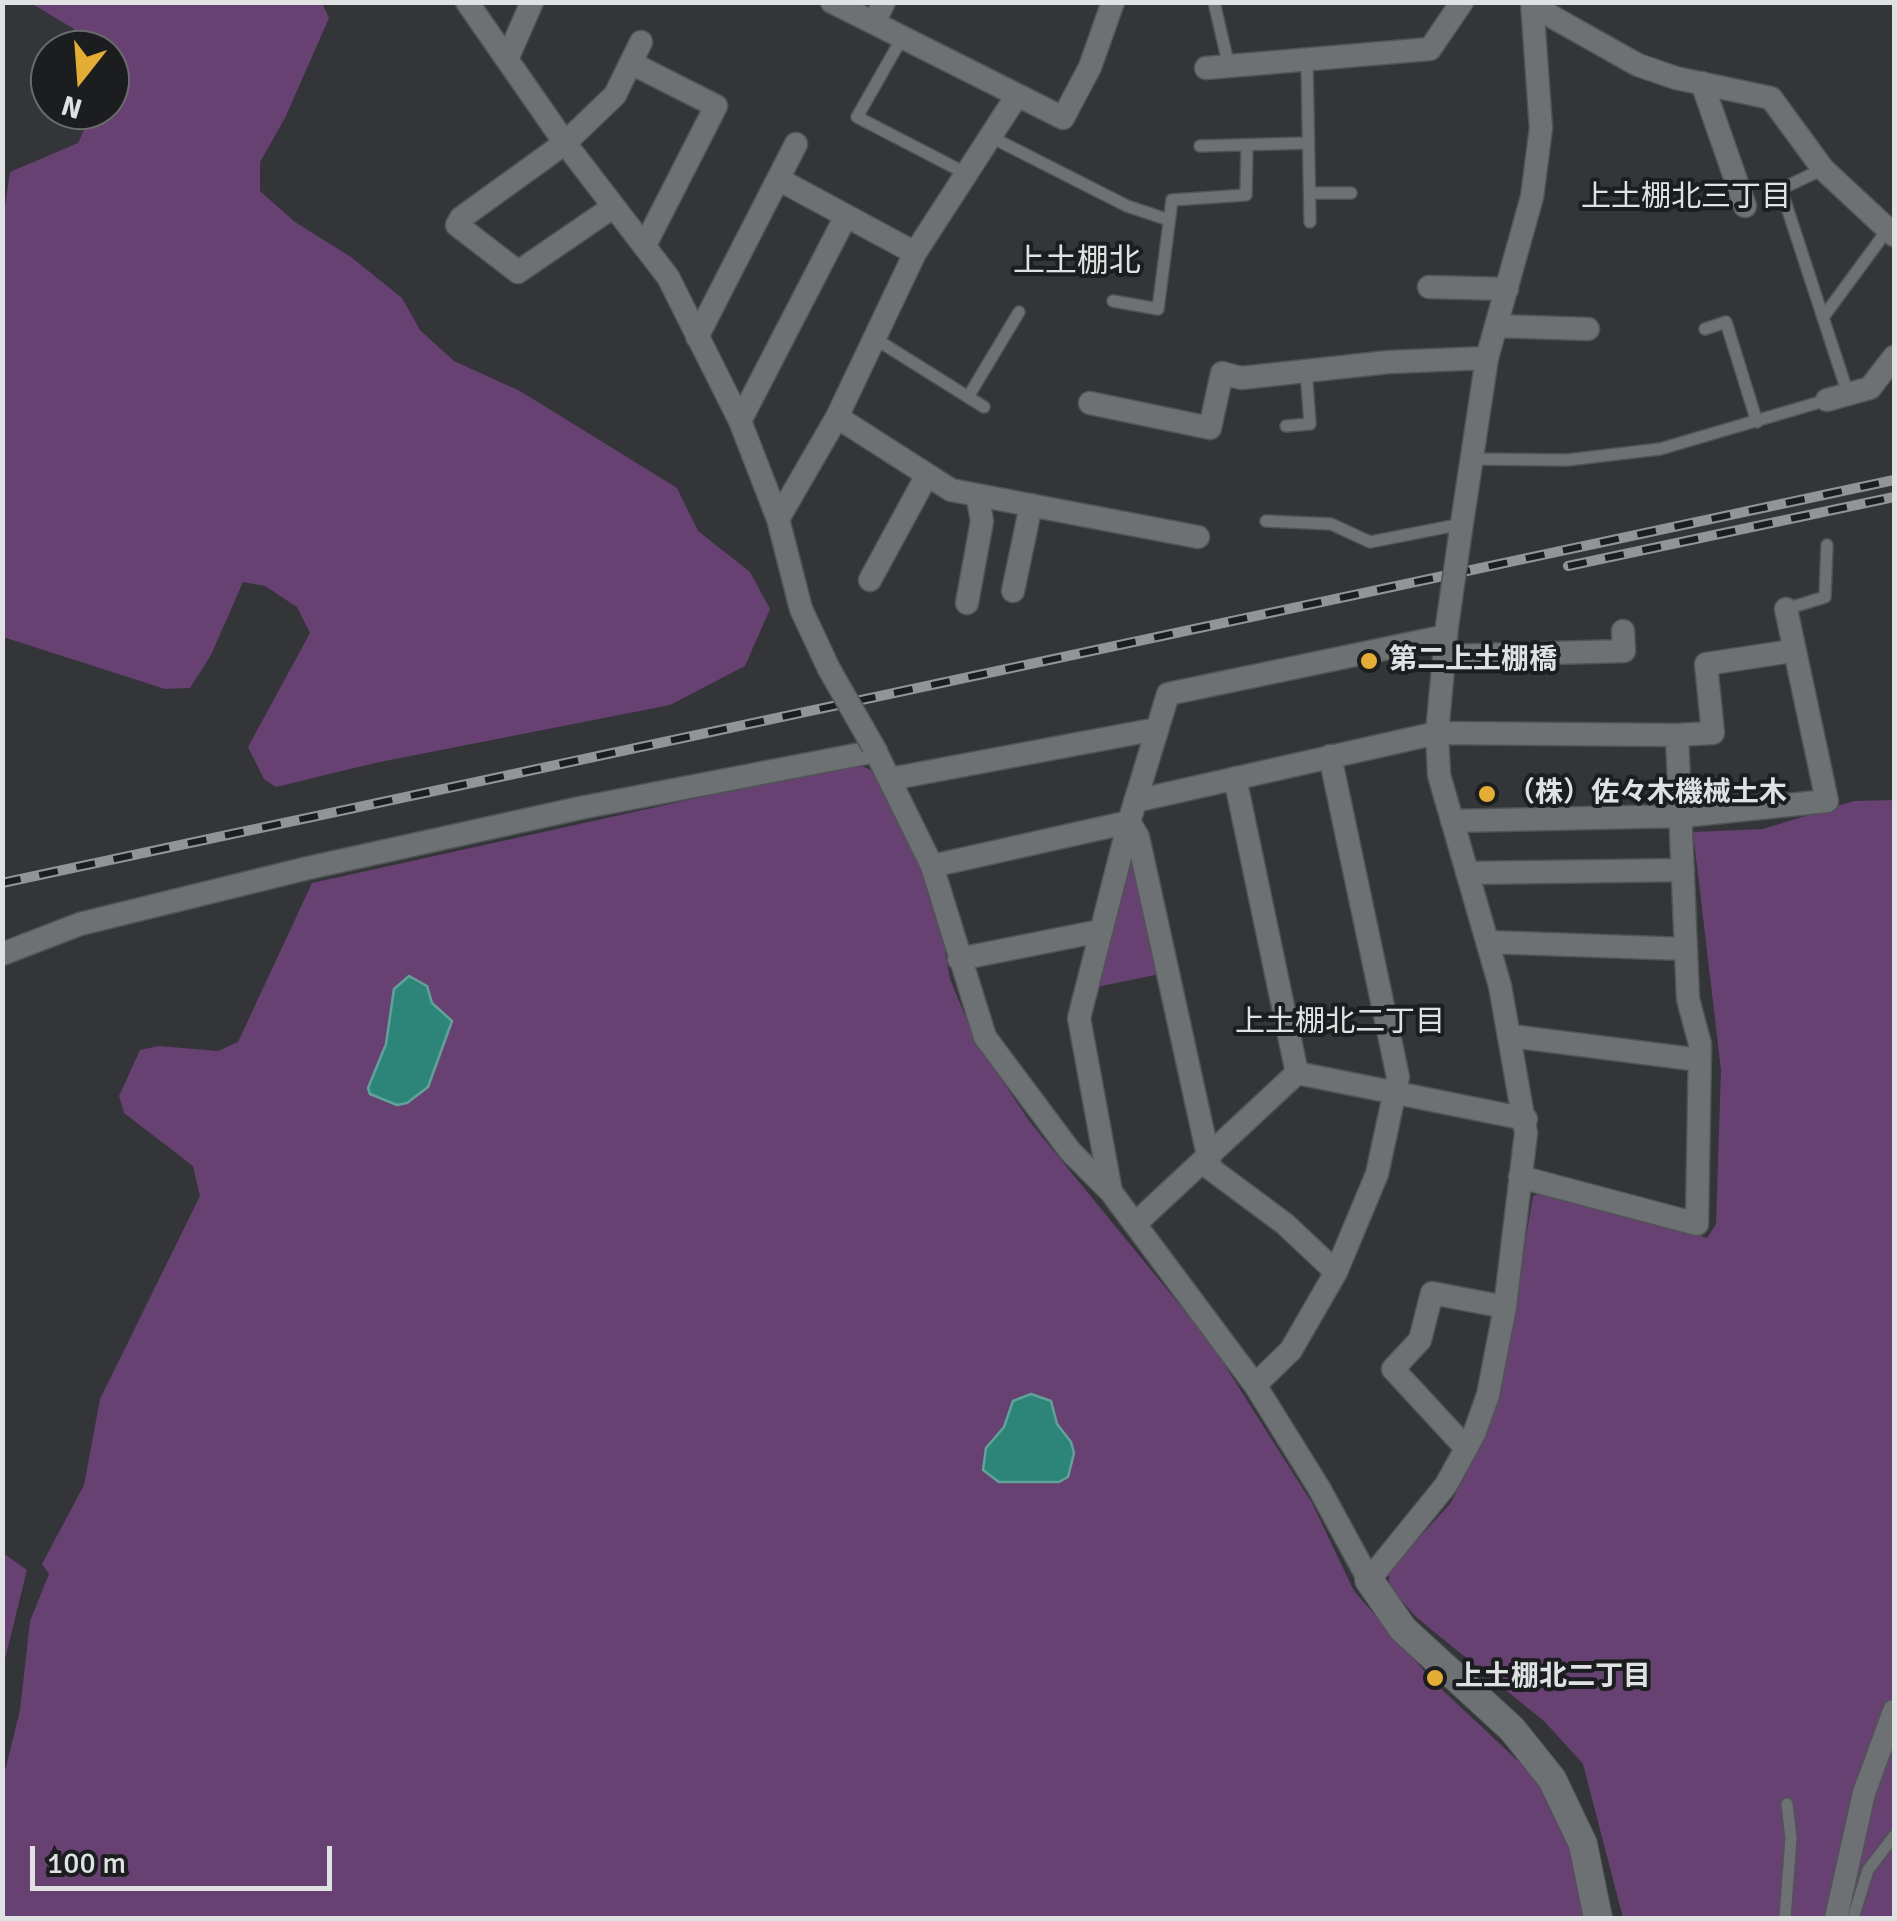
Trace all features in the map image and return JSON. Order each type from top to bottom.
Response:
[{"type":"street","points":[[467,2],[565,142],[668,277],[740,421],[778,518],[802,609],[932,866],[984,1037],[1070,1151],[1135,1224],[1254,1386],[1320,1488],[1368,1580],[1403,1629],[1512,1729],[1552,1779],[1582,1844],[1598,1918]]},
{"type":"street","points":[[508,57],[532,2]]},
{"type":"street","points":[[832,2],[879,13],[902,38],[1063,118],[1090,67],[1113,2]]},
{"type":"street","points":[[1218,68],[1430,49],[1462,2]]},
{"type":"street","points":[[1532,4],[1638,64],[1771,98],[1823,169],[1891,232]]},
{"type":"street","points":[[1368,1580],[1428,1510],[1466,1448],[1488,1394],[1505,1307],[1520,1178],[1526,1119],[1488,942],[1440,775],[1437,733],[1446,639],[1487,358],[1528,212],[1541,128],[1532,4]]},
{"type":"street","points":[[613,207],[518,272],[458,225],[460,218],[565,142],[615,95],[636,52],[716,106],[645,245]]},
{"type":"street","points":[[1702,83],[1745,206]]},
{"type":"street","points":[[778,518],[838,417],[916,253],[1016,97]]},
{"type":"street","points":[[697,337],[796,144]]},
{"type":"street","points":[[778,178],[916,253]]},
{"type":"street","points":[[740,421],[846,216]]},
{"type":"street","points":[[1429,286],[1508,288]]},
{"type":"street","points":[[1496,326],[1588,330]]},
{"type":"street","points":[[1837,397],[1870,388],[1894,357]]},
{"type":"street","points":[[1090,404],[1210,428],[1222,373],[1241,378],[1306,369],[1487,358]]},
{"type":"street","points":[[838,417],[950,490],[1198,537]]},
{"type":"street","points":[[870,580],[927,475]]},
{"type":"street","points":[[967,603],[982,521],[977,495]]},
{"type":"street","points":[[1013,591],[1030,505]]},
{"type":"street","points":[[1452,821],[1682,816],[1827,800],[1786,609]]},
{"type":"street","points":[[1110,1192],[1078,1018],[1132,812],[1168,694],[1446,639],[1629,644]]},
{"type":"street","points":[[932,866],[1132,812],[1235,778],[1437,733],[1713,733],[1706,664],[1792,651]]},
{"type":"street","points":[[890,779],[1157,730]]},
{"type":"street","points":[[1520,1178],[1697,1224],[1700,1060],[1688,999],[1677,735]]},
{"type":"street","points":[[2,954],[80,924],[308,868],[875,748]]},
{"type":"street","points":[[1254,1386],[1290,1350],[1336,1272],[1377,1174],[1398,1077],[1330,756]]},
{"type":"street","points":[[1235,778],[1297,1073]]},
{"type":"street","points":[[1132,812],[1211,1169],[1285,1224],[1336,1272]]},
{"type":"street","points":[[1467,874],[1683,870]]},
{"type":"street","points":[[959,959],[1100,931]]},
{"type":"street","points":[[1488,942],[1686,949]]},
{"type":"street","points":[[1510,1036],[1700,1060]]},
{"type":"street","points":[[1297,1073],[1526,1119]]},
{"type":"street","points":[[1135,1224],[1297,1073]]},
{"type":"street","points":[[1466,1448],[1393,1369],[1420,1340],[1432,1293],[1505,1307]]},
{"type":"street","points":[[1836,1918],[1864,1793],[1894,1712]]},
{"type":"lane","points":[[1214,2],[1218,68]]},
{"type":"lane","points":[[902,38],[857,117],[967,174]]},
{"type":"lane","points":[[1307,62],[1310,222]]},
{"type":"lane","points":[[991,137],[1126,206],[1170,220]]},
{"type":"lane","points":[[1200,146],[1308,143]]},
{"type":"lane","points":[[1113,301],[1158,309],[1172,200],[1246,195],[1247,146]]},
{"type":"lane","points":[[1472,459],[1567,460],[1660,448],[1837,397],[1824,316],[1781,189],[1823,169]]},
{"type":"lane","points":[[1310,193],[1351,193]]},
{"type":"lane","points":[[1824,316],[1891,232]]},
{"type":"lane","points":[[968,397],[1019,312]]},
{"type":"lane","points":[[1705,328],[1726,322],[1757,422]]},
{"type":"lane","points":[[876,340],[984,407]]},
{"type":"lane","points":[[1286,426],[1310,424],[1306,369]]},
{"type":"lane","points":[[1266,521],[1331,524],[1370,542],[1461,530]]},
{"type":"lane","points":[[1786,609],[1825,597],[1827,545]]},
{"type":"lane","points":[[1784,1918],[1790,1838],[1788,1804]]},
{"type":"lane","points":[[1854,1918],[1868,1870],[1894,1836]]},
{"type":"shaded area","points":[[29,2],[322,3],[329,18],[285,118],[260,162],[260,191],[295,222],[351,257],[402,298],[420,330],[454,361],[520,391],[677,488],[698,531],[750,572],[770,609],[745,666],[670,705],[375,763],[276,787],[264,779],[248,747],[310,633],[297,607],[265,586],[243,582],[211,655],[190,688],[165,689],[3,637],[2,227],[10,172],[78,143],[84,130],[130,130],[130,30],[74,29]]},
{"type":"shaded area","points":[[856,763],[879,774],[937,903],[950,979],[976,1042],[1030,1122],[1210,1342],[1312,1503],[1354,1591],[1435,1683],[1533,1775],[1563,1827],[1579,1867],[1586,1918],[3,1918],[2,1783],[20,1710],[30,1621],[49,1574],[42,1564],[84,1485],[100,1399],[200,1196],[193,1166],[124,1113],[119,1096],[140,1050],[159,1046],[218,1051],[238,1042],[312,883]]},
{"type":"shaded area","points":[[1894,800],[1894,1918],[1623,1918],[1583,1764],[1545,1722],[1416,1617],[1389,1587],[1389,1570],[1450,1504],[1472,1462],[1511,1327],[1533,1196],[1547,1191],[1707,1238],[1716,1224],[1721,1070],[1693,832],[1763,829],[1854,801]]},
{"type":"shaded area","points":[[1132,853],[1160,974],[1092,988]]},
{"type":"shaded area","points":[[409,976],[427,986],[432,1003],[452,1021],[428,1087],[407,1103],[397,1105],[370,1094],[368,1088],[386,1044],[394,989]]},
{"type":"shaded area","points":[[1031,1394],[1051,1401],[1057,1424],[1071,1442],[1074,1453],[1068,1477],[1059,1482],[999,1482],[983,1470],[986,1448],[1004,1427],[1013,1401]]},
{"type":"shaded area","points":[[3,1553],[27,1570],[3,1667]]},
{"type":"railway","points":[[2,883],[1894,480]]},
{"type":"railway","points":[[1568,566],[1894,497]]},
{"type":"place","name":"第二上土棚橋","points":[[1369,661]]},
{"type":"place","name":"（株）佐々木機械土木","points":[[1487,794]]},
{"type":"place","name":"上土棚北二丁目","points":[[1435,1678]]},
{"type":"district","name":"上土棚北三丁目","points":[[1686,198]]},
{"type":"district","name":"上土棚北","points":[[1077,263]]},
{"type":"district","name":"上土棚北二丁目","points":[[1340,1023]]}]
